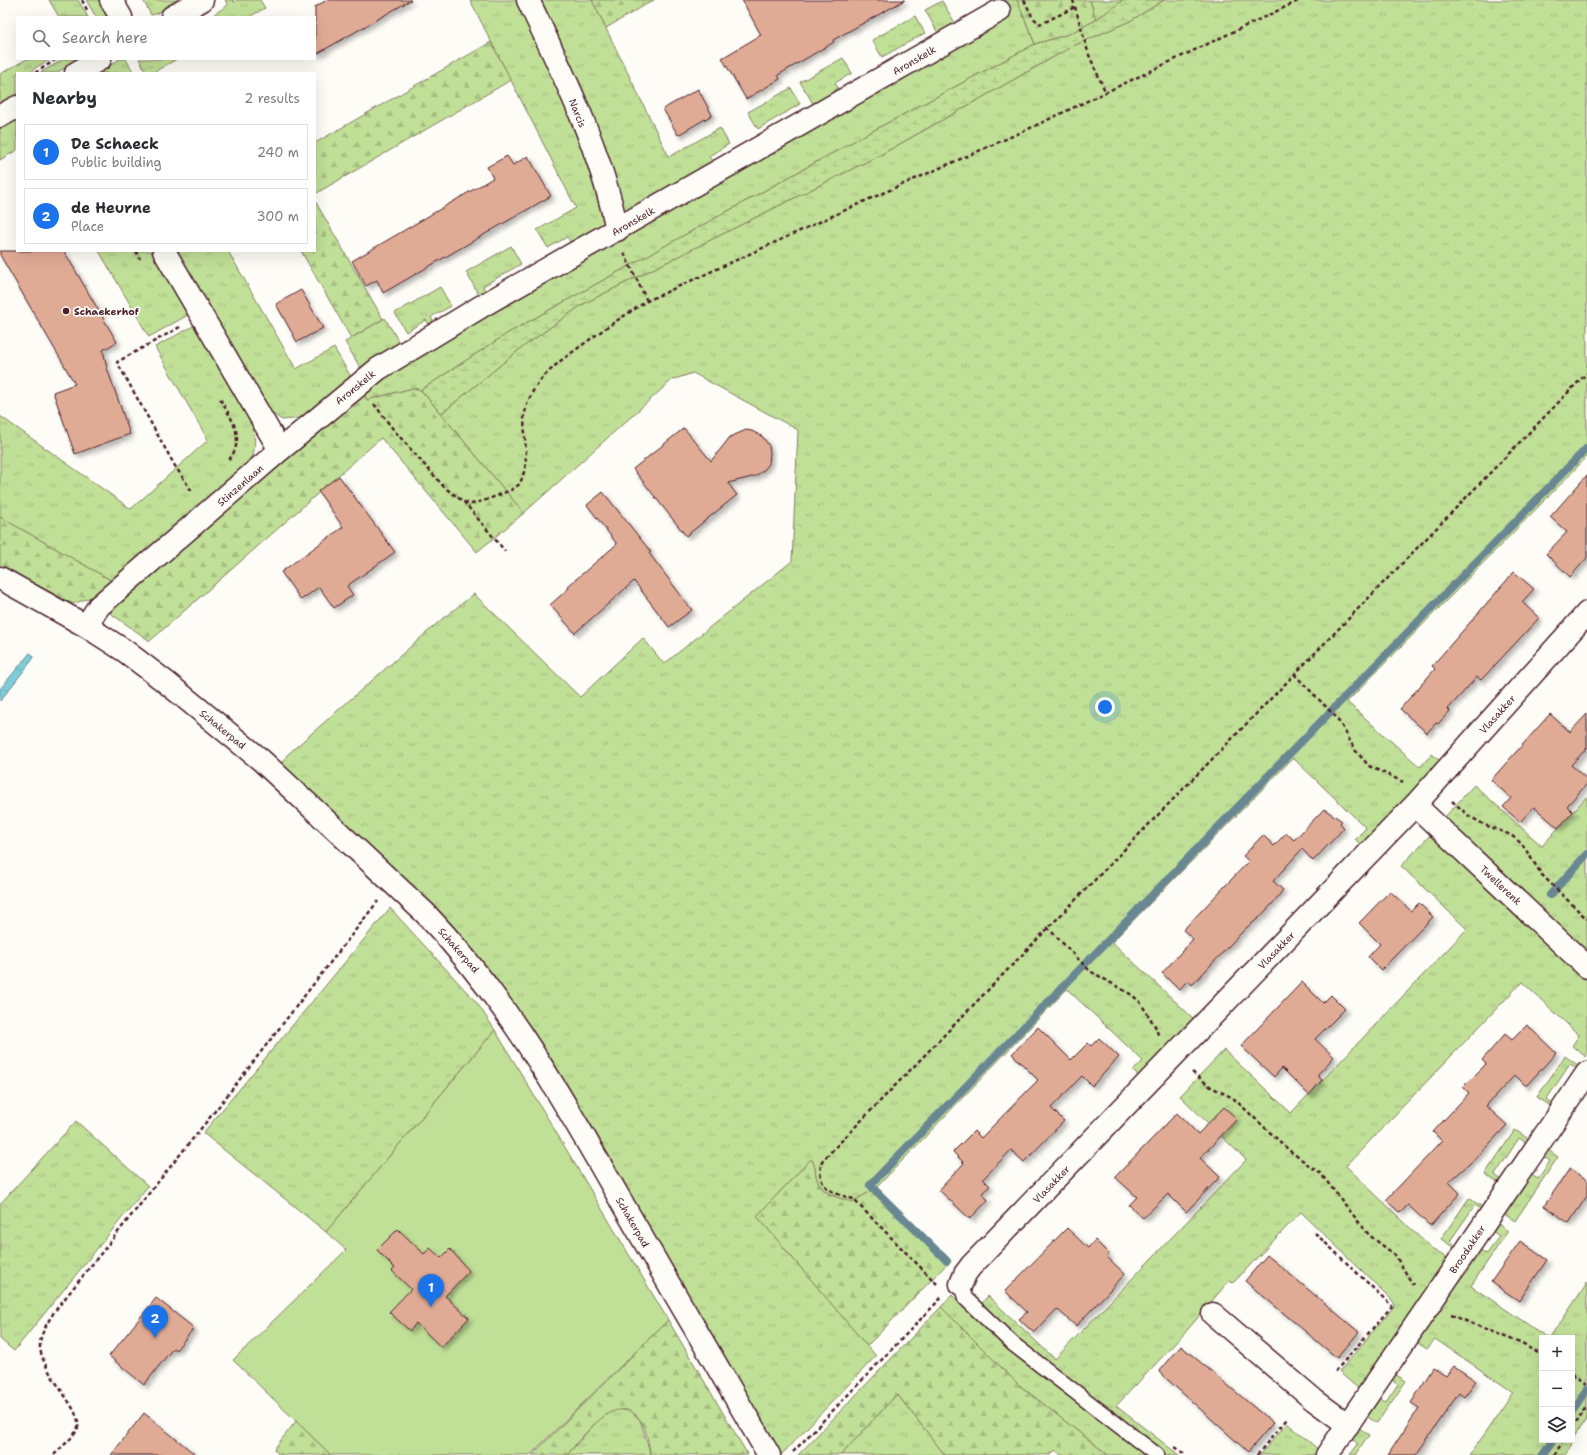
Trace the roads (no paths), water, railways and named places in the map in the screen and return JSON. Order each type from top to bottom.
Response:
[{"type":"street","points":[[111,0],[120,16]]},
{"type":"street","points":[[174,16],[202,0]]},
{"type":"street","name":"Narcis","points":[[528,0],[562,70],[595,155],[617,230]]},
{"type":"street","name":"Aronskelk","points":[[280,450],[359,383],[378,369],[482,306],[999,11]]},
{"type":"street","points":[[78,72],[98,60]]},
{"type":"street","points":[[0,116],[16,108]]},
{"type":"street","points":[[165,252],[280,450]]},
{"type":"street","name":"Stinzenlaan","points":[[86,626],[99,606],[280,450]]},
{"type":"street","name":"Schakerpad","points":[[0,578],[86,626],[131,656],[261,760],[425,913],[451,940],[484,980],[516,1024],[562,1098],[769,1455]]},
{"type":"street","name":"Vlasakker","points":[[953,1288],[972,1266],[1424,795],[1587,613]]},
{"type":"street","name":"Twellerenk","points":[[1424,795],[1587,967]]},
{"type":"street","name":"Broodakker","points":[[1328,1455],[1587,1073]]},
{"type":"street","points":[[1213,1314],[1320,1404],[1348,1425]]},
{"type":"lane","points":[[953,1288],[1013,1344],[1157,1455]]},
{"type":"water","points":[[30,653],[34,656],[33,659],[0,701],[0,689]]},
{"type":"waterway","points":[[947,1261],[870,1185],[1587,448]]},
{"type":"waterway","points":[[1550,895],[1587,854]]},
{"type":"waterway","points":[[1575,1408],[1587,1390]]},
{"type":"waterway","points":[[1542,1455],[1551,1443]]},
{"type":"place","name":"Schaekerhof","points":[[66,311]]},
{"type":"place","name":"De Schaeck","points":[[431,1307]]},
{"type":"place","name":"de Heurne","points":[[155,1338]]}]
